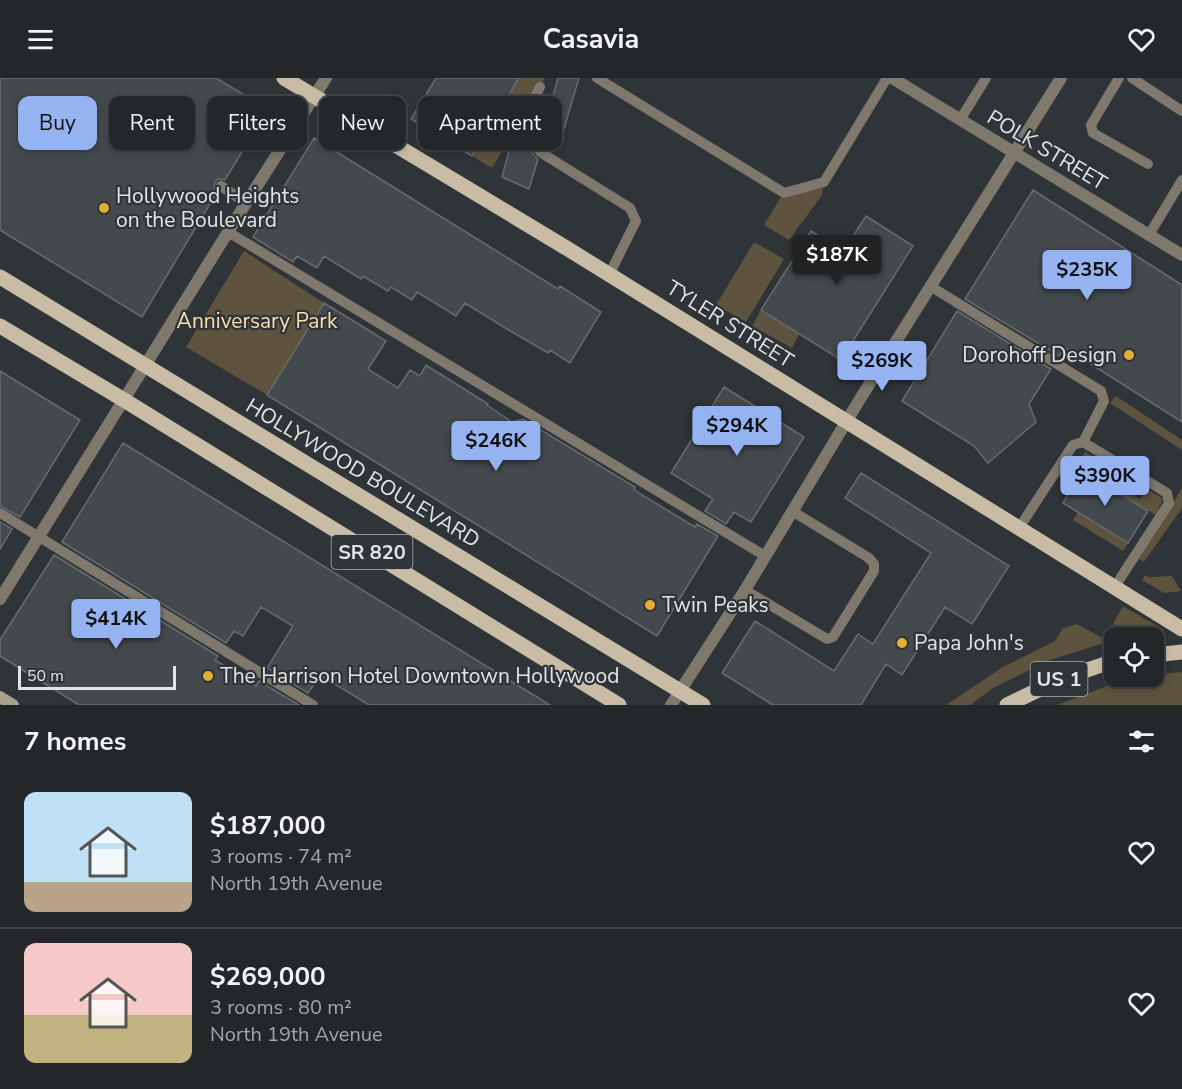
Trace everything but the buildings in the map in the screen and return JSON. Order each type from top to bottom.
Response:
[{"type":"main road","name":"TYLER STREET","points":[[284,78],[847,420],[1182,629]]},
{"type":"main road","name":"HOLLYWOOD BOULEVARD","points":[[0,277],[703,705]]},
{"type":"main road","name":"SR 820","points":[[0,326],[619,705]]},
{"type":"main road","points":[[1164,654],[1182,652]]},
{"type":"main road","name":"US 1","points":[[1007,705],[1063,678],[1104,665]]},
{"type":"main road","points":[[0,697],[13,705]]},
{"type":"street","points":[[0,599],[326,78]]},
{"type":"street","name":"POLK STREET","points":[[889,78],[1182,255]]},
{"type":"street","points":[[672,705],[1060,78]]},
{"type":"lane","points":[[597,78],[784,193],[824,182],[889,78]]},
{"type":"lane","points":[[960,120],[986,78]]},
{"type":"lane","points":[[1119,78],[1091,128],[1093,133],[1148,165]]},
{"type":"lane","points":[[1132,78],[1182,111]]},
{"type":"lane","points":[[535,96],[540,87]]},
{"type":"lane","points":[[540,152],[630,208],[636,221],[609,275]]},
{"type":"lane","points":[[1149,235],[1182,180]]},
{"type":"lane","points":[[221,186],[246,203]]},
{"type":"lane","points":[[228,232],[765,556]]},
{"type":"lane","points":[[930,286],[1101,391],[1104,401],[1083,442],[1073,445],[1019,528]]},
{"type":"lane","points":[[1083,442],[1167,493],[1169,503],[1114,588]]},
{"type":"lane","points":[[745,590],[827,639],[833,637],[874,571],[874,564],[869,558],[792,511]]},
{"type":"lane","points":[[0,513],[313,705]]},
{"type":"green space","points":[[519,78],[545,78],[534,96],[508,96]]},
{"type":"green space","points":[[476,150],[503,150],[492,168],[472,156]]},
{"type":"green space","points":[[824,182],[822,195],[789,240],[764,225],[781,197]]},
{"type":"green space","points":[[754,242],[784,259],[746,322],[716,305]]},
{"type":"green space","name":"Anniversary Park","points":[[244,251],[324,303],[267,395],[186,347]]},
{"type":"green space","points":[[761,310],[799,334],[792,348],[752,326]]},
{"type":"green space","points":[[1116,396],[1182,440],[1182,450],[1110,403]]},
{"type":"green space","points":[[1085,452],[1094,457],[1092,469],[1140,499],[1144,487],[1163,499],[1156,515],[1076,467]]},
{"type":"green space","points":[[1182,488],[1182,508],[1144,562],[1139,559]]},
{"type":"green space","points":[[1078,512],[1128,543],[1123,551],[1073,520]]},
{"type":"green space","points":[[1145,575],[1149,577],[1172,576],[1181,591],[1164,593],[1142,580]]},
{"type":"green space","points":[[1123,606],[1159,627],[1119,627],[1113,624]]},
{"type":"green space","points":[[1077,624],[1104,639],[1104,642],[1050,660],[993,688],[970,705],[946,705],[1003,667],[1055,641],[1063,628]]},
{"type":"green space","points":[[1182,672],[1182,705],[1057,705],[1104,687],[1164,687],[1164,674]]},
{"type":"place","name":"Hollywood Heights on the Boulevard","points":[[104,208]]},
{"type":"place","name":"Dorohoff Design","points":[[1129,355]]},
{"type":"place","name":"Twin Peaks","points":[[650,605]]},
{"type":"place","name":"Papa John's","points":[[902,643]]},
{"type":"place","name":"The Harrison Hotel Downtown Hollywood","points":[[208,676]]}]
